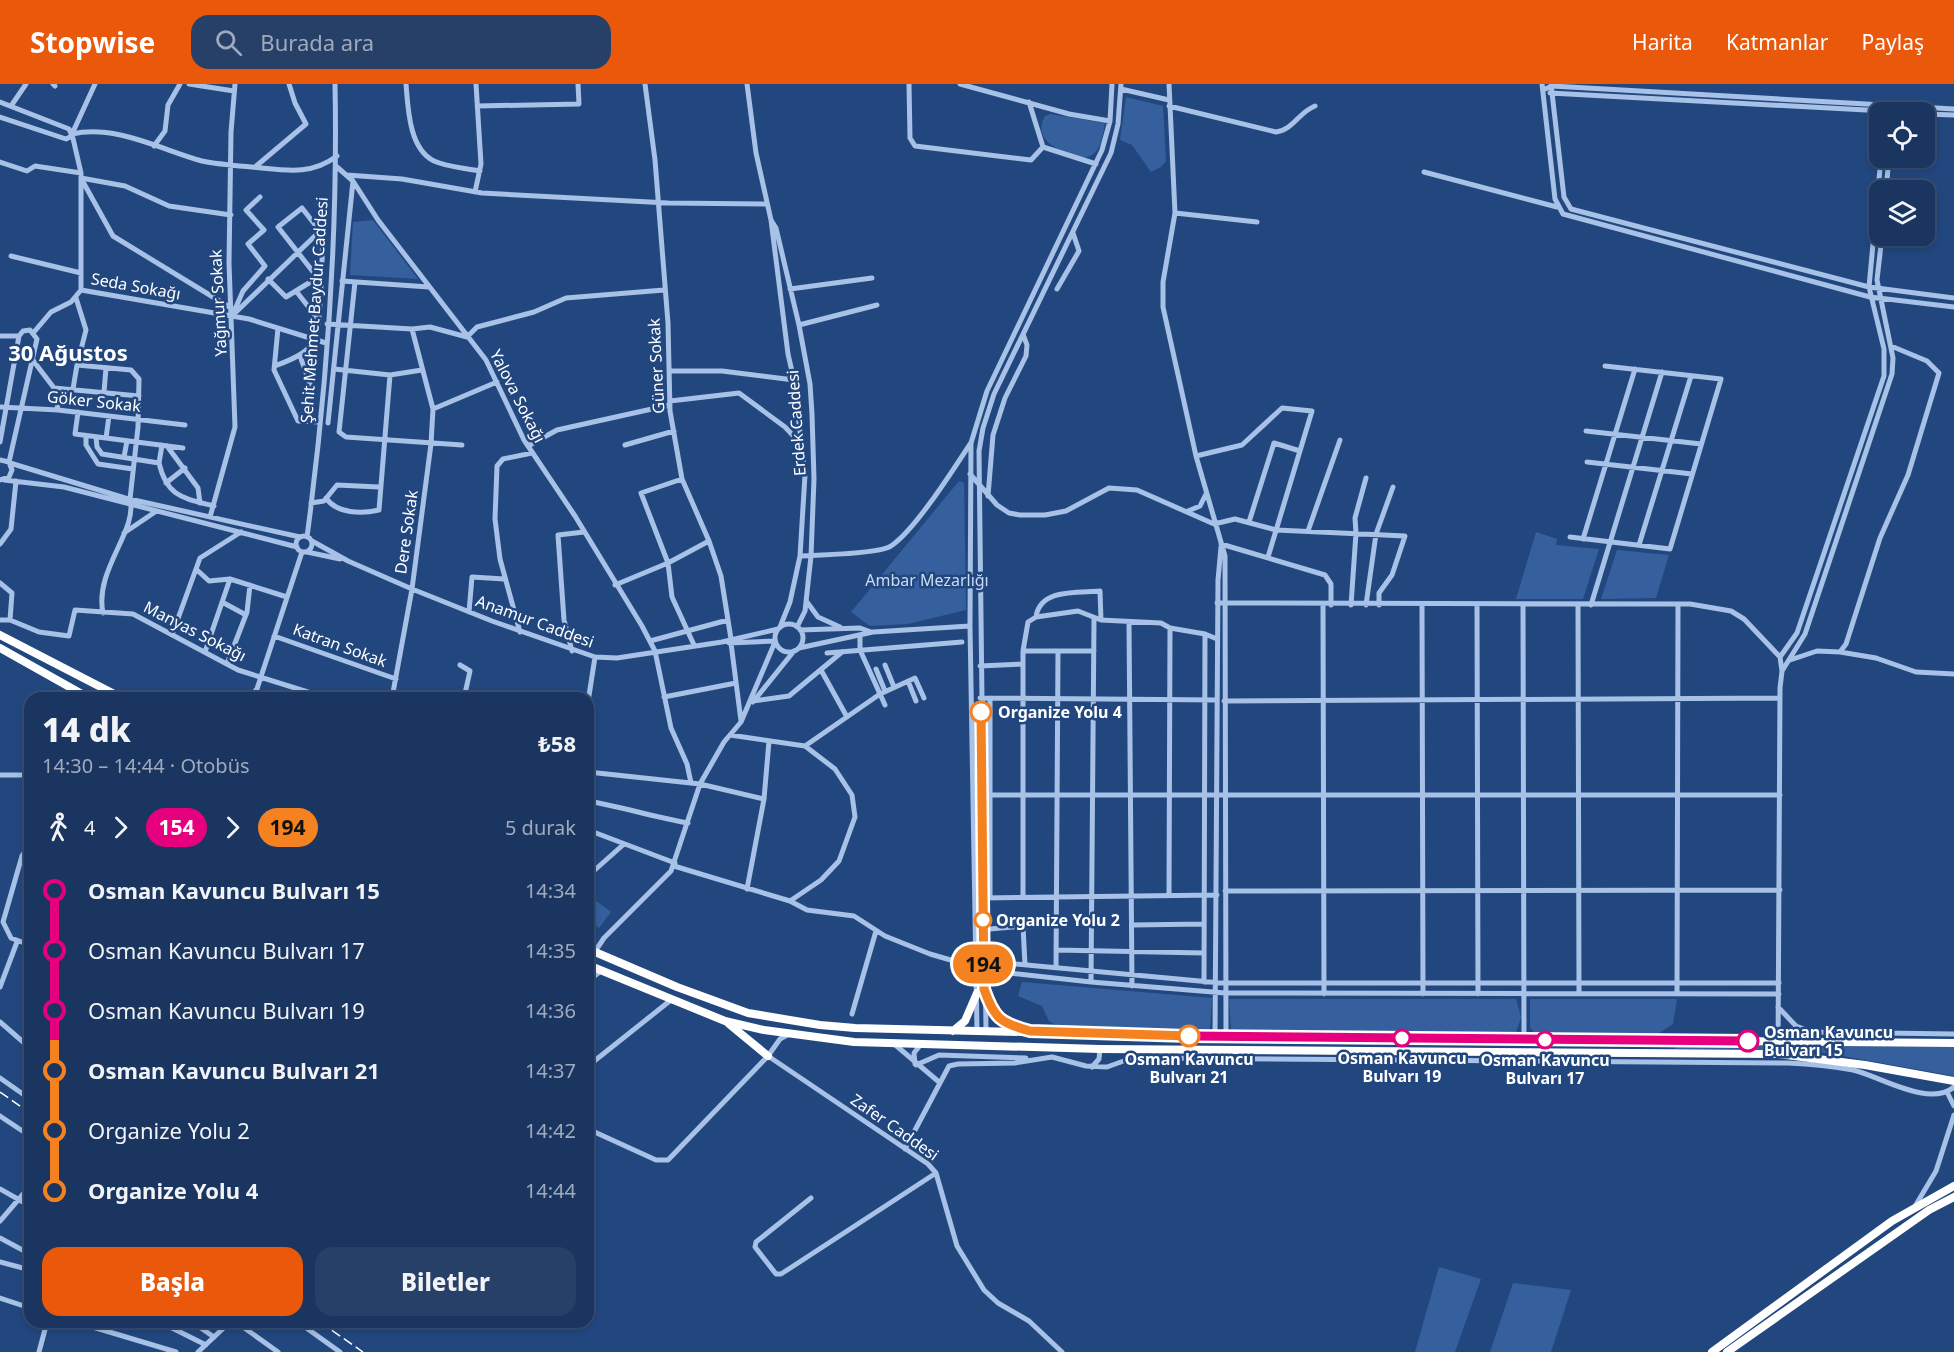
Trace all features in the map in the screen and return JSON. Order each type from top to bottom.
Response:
[{"type":"highway","points":[[0,635],[110,692]]},
{"type":"highway","points":[[0,648],[78,692]]},
{"type":"highway","points":[[594,954],[748,1013],[820,1025],[1215,1037],[1954,1043]]},
{"type":"highway","points":[[594,968],[725,1022],[821,1039],[971,1045],[982,1043],[994,1046],[1368,1055],[1741,1058],[1778,1054],[1865,1065],[1954,1081]]},
{"type":"highway","points":[[953,1030],[965,1021],[981,991]]},
{"type":"highway","points":[[981,991],[1001,1021],[1030,1031]]},
{"type":"highway","points":[[725,1022],[768,1056]]},
{"type":"highway","points":[[977,1031],[982,1043]]},
{"type":"highway","points":[[982,1043],[990,1031]]},
{"type":"highway","points":[[990,1031],[987,1038],[988,1043],[994,1046]]},
{"type":"highway","points":[[1925,1202],[1954,1180]]},
{"type":"highway","points":[[1712,1352],[1892,1221],[1954,1186]]},
{"type":"highway","points":[[1727,1352],[1929,1210],[1954,1197]]},
{"type":"street","points":[[11,106],[26,84]]},
{"type":"street","points":[[0,117],[66,139],[95,84]]},
{"type":"street","points":[[154,146],[165,131],[168,105],[180,84]]},
{"type":"street","points":[[189,84],[234,91]]},
{"type":"street","name":"Yağmur Sokak","points":[[210,517],[236,427],[229,264],[230,164],[235,84]]},
{"type":"street","points":[[255,167],[306,124],[295,104],[289,84]]},
{"type":"street","name":"Şehit Mehmet Baydur Caddesi","points":[[306,538],[320,422],[326,343],[337,167],[335,84]]},
{"type":"street","points":[[406,84],[412,128],[419,146],[427,157],[435,162],[480,171]]},
{"type":"street","points":[[475,192],[480,171],[476,84]]},
{"type":"street","points":[[477,106],[579,104],[578,84]]},
{"type":"street","name":"Güner Sokak","points":[[645,84],[657,202],[670,403],[674,431],[682,479],[709,540],[721,576],[741,723]]},
{"type":"street","name":"Erdek Caddesi","points":[[747,84],[756,153],[771,220],[805,475],[800,556],[790,602],[779,628]]},
{"type":"street","points":[[909,84],[910,138],[915,146],[1031,160],[1043,147]]},
{"type":"street","points":[[960,84],[1079,117],[1110,121]]},
{"type":"street","points":[[990,1031],[976,964],[969,626],[971,443],[987,390],[1096,164],[1110,121],[1112,84]]},
{"type":"street","points":[[1168,84],[1175,213],[1162,300],[1168,338],[1196,456],[1225,556],[1226,1037]]},
{"type":"street","points":[[1552,85],[1564,197],[1571,209],[1869,287],[1954,298]]},
{"type":"street","points":[[1543,87],[1552,85],[1869,109]]},
{"type":"street","points":[[986,898],[981,795],[980,698],[979,450],[982,428],[994,394],[1112,153],[1121,86],[1169,103],[1276,132],[1288,129],[1299,114],[1315,106]]},
{"type":"street","points":[[1543,87],[1552,93],[1869,109]]},
{"type":"street","points":[[1543,87],[1557,207]]},
{"type":"street","points":[[0,102],[71,132],[110,134],[204,161],[305,171],[337,156]]},
{"type":"street","points":[[1029,102],[1043,147]]},
{"type":"street","points":[[1935,109],[1954,109]]},
{"type":"street","points":[[1935,114],[1954,115]]},
{"type":"street","points":[[34,332],[51,312],[76,298],[81,290],[81,175],[71,132]]},
{"type":"street","points":[[1043,147],[1096,164]]},
{"type":"street","points":[[0,162],[27,171],[35,166],[81,175],[125,186],[169,206],[231,215]]},
{"type":"street","name":"Yalova Sokağı","points":[[337,167],[353,181],[378,220],[486,360],[532,453],[584,532],[650,641],[655,651],[671,728],[687,764],[690,783]]},
{"type":"street","points":[[1780,657],[1797,633],[1883,380],[1885,353],[1869,287],[1880,168]]},
{"type":"street","points":[[1424,172],[1557,207],[1569,218],[1870,297],[1954,307]]},
{"type":"street","points":[[81,175],[113,236],[231,308]]},
{"type":"street","points":[[347,175],[402,179],[475,192],[657,202],[767,204]]},
{"type":"street","points":[[328,423],[353,181]]},
{"type":"street","points":[[232,316],[243,291],[265,266],[248,244],[264,230],[246,210],[260,196]]},
{"type":"street","points":[[275,366],[300,356],[316,340],[323,235],[302,208],[278,227],[319,280]]},
{"type":"street","points":[[1175,213],[1257,222]]},
{"type":"street","name":"Erdek Caddesi","points":[[771,220],[776,228],[799,325],[810,384],[814,479],[811,556],[807,602],[799,628]]},
{"type":"street","points":[[232,316],[320,231]]},
{"type":"street","points":[[1057,289],[1080,251],[1074,233]]},
{"type":"street","points":[[1782,671],[1805,634],[1891,380],[1893,363],[1891,346],[1882,298],[1878,289],[1881,246]]},
{"type":"street","points":[[11,256],[81,273]]},
{"type":"street","points":[[790,289],[872,278]]},
{"type":"street","points":[[268,279],[286,297],[319,280]]},
{"type":"street","points":[[342,281],[429,287]]},
{"type":"street","points":[[355,282],[339,432],[346,437],[462,445]]},
{"type":"street","name":"Seda Sokağı","points":[[81,290],[232,316],[326,343]]},
{"type":"street","points":[[327,324],[412,329],[430,327],[467,337],[477,327],[534,312],[566,298],[664,290]]},
{"type":"street","points":[[296,291],[318,319]]},
{"type":"street","points":[[74,389],[77,365],[86,330],[76,298]]},
{"type":"street","points":[[799,325],[877,304]]},
{"type":"street","points":[[278,328],[274,370],[298,421],[320,422]]},
{"type":"street","name":"Dere Sokak","points":[[393,692],[412,589],[431,444],[433,409],[412,329]]},
{"type":"street","points":[[0,442],[3,407],[19,336],[26,330],[34,332]]},
{"type":"street","points":[[2,480],[12,473],[9,463],[37,339],[34,332]]},
{"type":"street","points":[[988,496],[993,435],[1005,398],[1026,356],[1027,345],[1023,334]]},
{"type":"street","points":[[0,336],[19,336]]},
{"type":"street","points":[[1840,652],[1849,639],[1880,538],[1908,475],[1939,378],[1933,365],[1891,346]]},
{"type":"street","points":[[300,356],[310,384],[308,421]]},
{"type":"street","points":[[33,358],[54,388],[58,410]]},
{"type":"street","points":[[77,365],[135,373],[139,379],[139,419],[130,499],[132,506],[104,581],[103,613]]},
{"type":"street","points":[[1570,537],[1670,549],[1721,379],[1605,366]]},
{"type":"street","points":[[104,392],[106,368]]},
{"type":"street","points":[[334,369],[390,375],[422,370]]},
{"type":"street","points":[[1583,539],[1635,369]]},
{"type":"street","points":[[669,371],[722,370],[794,380]]},
{"type":"street","points":[[1591,605],[1662,372]]},
{"type":"street","points":[[326,498],[331,506],[343,510],[370,512],[379,510],[379,487],[390,375]]},
{"type":"street","points":[[1639,545],[1691,376]]},
{"type":"street","points":[[433,409],[497,382]]},
{"type":"street","points":[[54,388],[139,396]]},
{"type":"street","points":[[528,446],[557,430],[670,403],[732,392],[739,393],[785,427],[802,445]]},
{"type":"street","name":"Göker Sokak","points":[[3,407],[58,410],[185,425]]},
{"type":"street","points":[[1196,456],[1242,445],[1258,433],[1276,411],[1288,407],[1312,411],[1268,557]]},
{"type":"street","points":[[78,412],[75,434],[183,448]]},
{"type":"street","points":[[106,438],[109,416]]},
{"type":"street","points":[[1586,430],[1701,444]]},
{"type":"street","points":[[625,445],[674,431]]},
{"type":"street","points":[[86,436],[86,445],[98,464],[133,469]]},
{"type":"street","points":[[96,437],[97,447],[102,454],[159,463]]},
{"type":"street","points":[[1308,531],[1341,440]]},
{"type":"street","points":[[124,458],[127,441]]},
{"type":"street","points":[[800,556],[876,550],[892,546],[938,491],[971,443]]},
{"type":"street","points":[[1249,522],[1274,443],[1300,451]]},
{"type":"street","points":[[164,446],[185,468],[200,490],[201,502]]},
{"type":"street","points":[[164,446],[159,463],[166,483],[176,496],[213,506]]},
{"type":"street","points":[[520,632],[504,579],[495,519],[497,466],[503,459],[532,453]]},
{"type":"street","points":[[0,460],[130,499],[306,538],[348,561]]},
{"type":"street","points":[[1587,462],[1692,474]]},
{"type":"street","points":[[166,483],[185,468]]},
{"type":"street","points":[[969,474],[979,481],[988,496],[1009,513],[1037,516],[1072,508],[1104,489],[1125,487],[1137,490],[1214,524],[1236,519],[1276,530],[1405,536],[1392,575],[1379,593],[1379,604]]},
{"type":"street","points":[[1351,605],[1355,518],[1366,478]]},
{"type":"street","points":[[682,479],[641,493],[668,562],[672,597],[694,645]]},
{"type":"street","points":[[2,480],[64,487],[155,512],[241,532],[302,551],[348,561]]},
{"type":"street","points":[[0,544],[11,529],[16,481]]},
{"type":"street","points":[[311,503],[324,501],[337,486],[379,487]]},
{"type":"street","points":[[1366,605],[1376,534],[1393,487]]},
{"type":"street","points":[[1187,512],[1200,506],[1206,493]]},
{"type":"street","points":[[123,533],[155,512]]},
{"type":"street","points":[[172,635],[200,558],[241,532]]},
{"type":"street","points":[[572,651],[564,620],[558,535],[584,532]]},
{"type":"street","points":[[258,692],[256,690],[306,538]]},
{"type":"street","points":[[302,551],[312,548],[306,538]]},
{"type":"street","points":[[615,585],[668,562],[709,540]]},
{"type":"street","points":[[1221,544],[1325,575],[1330,582],[1331,605]]},
{"type":"street","points":[[1215,1037],[1217,603],[1221,544]]},
{"type":"street","name":"Anamur Caddesi","points":[[348,561],[520,632],[595,657],[617,658],[731,641]]},
{"type":"street","points":[[196,569],[212,581],[230,579],[287,597]]},
{"type":"street","points":[[469,612],[472,577],[504,579]]},
{"type":"street","points":[[205,652],[230,579]]},
{"type":"street","points":[[0,583],[12,593],[10,620]]},
{"type":"street","points":[[227,664],[246,615],[250,585]]},
{"type":"street","points":[[1023,897],[1023,651],[1026,624],[1036,616],[1040,605],[1048,597],[1100,591],[1101,620]]},
{"type":"street","points":[[222,602],[246,615]]},
{"type":"street","points":[[807,602],[818,617],[844,629]]},
{"type":"street","points":[[1217,603],[1678,604],[1707,605],[1734,612],[1780,657],[1782,671],[1778,1054]]},
{"type":"street","points":[[1422,604],[1423,994]]},
{"type":"street","points":[[1477,604],[1478,994]]},
{"type":"street","points":[[1677,994],[1678,604]]},
{"type":"street","points":[[1323,605],[1324,994]]},
{"type":"street","points":[[1523,605],[1524,1040]]},
{"type":"street","points":[[1578,605],[1579,994]]},
{"type":"street","name":"Manyas Sokağı","points":[[0,620],[10,620],[39,632],[69,636],[75,610],[133,614],[238,670],[261,675],[310,692]]},
{"type":"street","points":[[1036,616],[1078,611],[1101,620],[1161,622],[1170,628],[1205,634],[1217,639]]},
{"type":"street","points":[[1091,982],[1094,619]]},
{"type":"street","points":[[650,641],[728,620]]},
{"type":"street","points":[[1129,622],[1132,986]]},
{"type":"street","points":[[731,641],[790,624],[799,628],[873,632],[969,626]]},
{"type":"street","points":[[594,948],[664,881],[674,864],[700,784],[730,735],[741,723],[779,628]]},
{"type":"street","points":[[746,710],[797,649],[803,639],[799,628]]},
{"type":"street","points":[[1169,896],[1170,628]]},
{"type":"street","points":[[775,642],[782,651],[860,637],[873,632]]},
{"type":"street","points":[[1204,982],[1205,634]]},
{"type":"street","name":"Katran Sokak","points":[[274,636],[396,679]]},
{"type":"street","points":[[860,637],[860,650],[883,692]]},
{"type":"street","points":[[731,641],[775,642]]},
{"type":"street","points":[[827,653],[962,642]]},
{"type":"street","points":[[753,701],[789,696],[844,651]]},
{"type":"street","points":[[1023,651],[1094,651]]},
{"type":"street","points":[[1056,968],[1058,651]]},
{"type":"street","points":[[1790,660],[1817,651],[1840,652],[1875,658],[1916,672],[1954,674]]},
{"type":"street","points":[[590,692],[595,657]]},
{"type":"street","points":[[980,666],[1023,664]]},
{"type":"street","points":[[460,665],[470,671],[465,692]]},
{"type":"street","points":[[885,665],[894,687]]},
{"type":"street","points":[[876,669],[885,705]]},
{"type":"street","points":[[821,670],[847,717]]},
{"type":"street","points":[[805,746],[883,692],[915,678],[924,698]]},
{"type":"street","points":[[908,681],[916,701]]},
{"type":"street","points":[[664,697],[736,683]]},
{"type":"street","points":[[980,698],[1217,700]]},
{"type":"street","points":[[977,1031],[984,972],[990,795],[990,698]]},
{"type":"street","points":[[1224,701],[1780,698]]},
{"type":"street","points":[[730,735],[805,746],[823,758],[844,780],[854,800],[855,817],[836,865],[815,885],[790,901]]},
{"type":"street","points":[[747,889],[764,799],[769,741]]},
{"type":"street","points":[[594,773],[700,784],[764,799]]},
{"type":"street","points":[[0,775],[24,775]]},
{"type":"street","points":[[981,795],[1780,795]]},
{"type":"street","points":[[594,803],[648,817],[688,823]]},
{"type":"street","points":[[594,832],[674,864],[790,901],[807,910],[854,916],[876,931],[923,952],[976,964],[983,962],[1025,965],[1217,983],[1779,983]]},
{"type":"street","points":[[594,871],[624,844]]},
{"type":"street","points":[[24,853],[3,922],[8,936],[24,944]]},
{"type":"street","points":[[1225,891],[1780,890]]},
{"type":"street","points":[[986,898],[1217,896]]},
{"type":"street","points":[[990,929],[1056,922]]},
{"type":"street","points":[[1132,925],[1204,924]]},
{"type":"street","points":[[1023,926],[1025,965]]},
{"type":"street","points":[[852,1014],[876,931]]},
{"type":"street","points":[[0,987],[17,942]]},
{"type":"street","points":[[1056,950],[1204,953]]},
{"type":"street","points":[[976,964],[984,972],[1225,993],[1779,994]]},
{"type":"street","points":[[594,976],[601,971]]},
{"type":"street","points":[[594,1061],[671,1000]]},
{"type":"street","points":[[1778,1007],[1796,1026],[1812,1032],[1954,1034]]},
{"type":"street","points":[[0,1022],[24,1043]]},
{"type":"street","points":[[594,1132],[656,1160],[668,1160],[768,1056],[780,1039],[789,1034]]},
{"type":"street","points":[[893,1043],[916,1065],[939,1082]]},
{"type":"street","points":[[916,1065],[914,1055],[922,1043]]},
{"type":"street","points":[[1092,1066],[1099,1059],[1100,1049]]},
{"type":"street","points":[[916,1065],[939,1055],[1059,1058],[1107,1067],[1132,1058],[1368,1055]]},
{"type":"street","name":"Zafer Caddesi","points":[[768,1056],[928,1164],[936,1173],[957,1246],[984,1290],[998,1303],[1029,1320],[1062,1352]]},
{"type":"street","points":[[905,1149],[946,1070],[955,1064],[1015,1063],[1033,1058]]},
{"type":"street","points":[[1741,1058],[1854,1070],[1912,1090],[1947,1092],[1954,1087]]},
{"type":"street","points":[[1099,1059],[1107,1067]]},
{"type":"street","points":[[0,1078],[24,1095]]},
{"type":"street","points":[[1947,1092],[1954,1106]]},
{"type":"street","points":[[1914,1208],[1936,1171],[1954,1115]]},
{"type":"street","points":[[0,1116],[24,1132]]},
{"type":"street","points":[[811,1198],[755,1243],[755,1247],[776,1274],[781,1274],[936,1173]]},
{"type":"street","points":[[0,1189],[24,1201]]},
{"type":"street","points":[[0,1221],[24,1193]]},
{"type":"street","points":[[0,1238],[24,1251]]},
{"type":"street","points":[[0,1262],[24,1268]]},
{"type":"street","points":[[0,1299],[24,1306]]},
{"type":"street","points":[[39,1352],[45,1328]]},
{"type":"street","points":[[96,1328],[176,1352]]},
{"type":"street","points":[[172,1328],[206,1345]]},
{"type":"street","points":[[201,1328],[214,1337]]},
{"type":"street","points":[[198,1352],[224,1328]]},
{"type":"street","points":[[244,1328],[278,1352]]},
{"type":"street","points":[[306,1328],[340,1352]]},
{"type":"green space","points":[[1126,97],[1163,106],[1166,161],[1161,167],[1151,172],[1132,145],[1120,140]]},
{"type":"green space","points":[[1050,114],[1105,123],[1101,140],[1094,154],[1083,158],[1052,145],[1042,133],[1045,116]]},
{"type":"green space","points":[[373,220],[418,279],[350,275],[353,222]]},
{"type":"green space","name":"Ambar Mezarlığı","points":[[959,481],[964,483],[966,610],[908,624],[870,626],[851,612]]},
{"type":"green space","points":[[1536,532],[1557,539],[1556,545],[1599,549],[1583,599],[1516,599]]},
{"type":"green space","points":[[1617,550],[1669,555],[1656,598],[1601,599]]},
{"type":"green space","points":[[594,899],[611,912],[599,928],[594,924]]},
{"type":"green space","points":[[1022,982],[1212,998],[1210,1029],[1058,1026],[1049,1021],[1042,1006],[1018,996]]},
{"type":"green space","points":[[1229,999],[1516,999],[1521,1017],[1516,1033],[1231,1030]]},
{"type":"green space","points":[[1530,999],[1677,999],[1673,1024],[1658,1034],[1535,1034],[1530,1027]]},
{"type":"green space","points":[[1675,1045],[1954,1047],[1954,1076],[1826,1053],[1768,1049],[1675,1049]]},
{"type":"green space","points":[[1439,1267],[1481,1279],[1455,1352],[1415,1352]]},
{"type":"green space","points":[[1513,1283],[1571,1290],[1551,1352],[1490,1352]]},
{"type":"railway","points":[[0,1092],[24,1109]]},
{"type":"railway","points":[[329,1328],[363,1352]]},
{"type":"bus line","name":"194","points":[[981,712],[984,989],[994,1013],[1008,1025],[1030,1031],[1189,1036]]},
{"type":"bus line","name":"154","points":[[1189,1036],[1748,1041]]},
{"type":"place","name":"Organize Yolu 4","points":[[981,712]]},
{"type":"place","name":"Organize Yolu 2","points":[[983,920]]},
{"type":"place","name":"Osman Kavuncu Bulvarı 21","points":[[1189,1036]]},
{"type":"place","name":"Osman Kavuncu Bulvarı 19","points":[[1402,1038]]},
{"type":"place","name":"Osman Kavuncu Bulvarı 17","points":[[1545,1040]]},
{"type":"place","name":"Osman Kavuncu Bulvarı 15","points":[[1748,1041]]},
{"type":"district","name":"30 Ağustos","points":[[68,353]]}]
